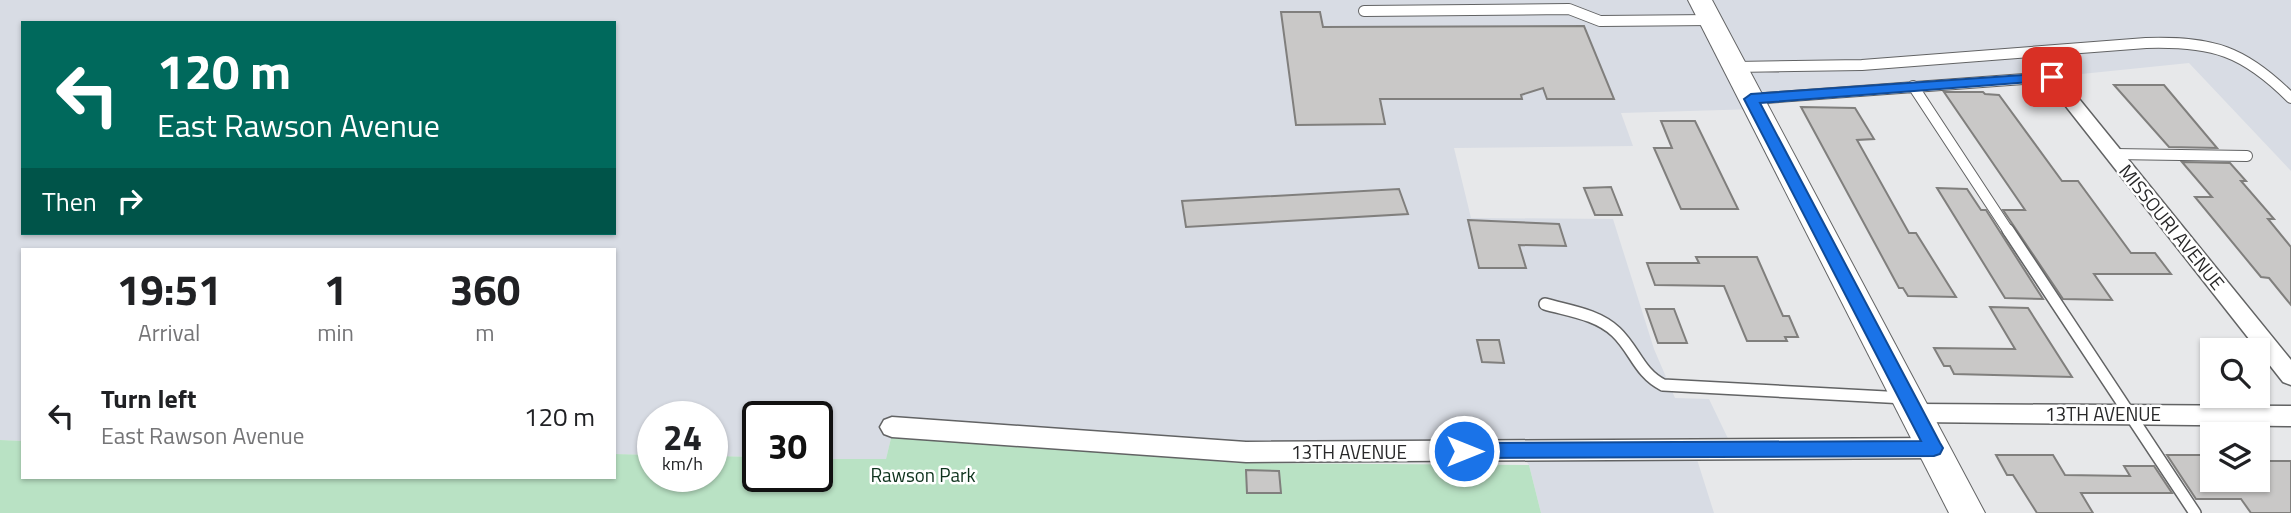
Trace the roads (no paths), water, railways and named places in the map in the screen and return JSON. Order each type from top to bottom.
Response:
[{"type":"main road","points":[[1705,10],[1967,513]]},
{"type":"street","name":"MISSOURI AVENUE","points":[[2052,77],[2291,376]]},
{"type":"street","name":"13TH AVENUE","points":[[1911,406],[2291,416]]},
{"type":"street","name":"13TH AVENUE","points":[[892,427],[1246,452],[1934,448]]},
{"type":"lane","points":[[1364,10],[1569,9],[1600,21],[1705,10]]},
{"type":"lane","points":[[1735,67],[1863,66],[1975,55],[2170,43],[2215,48],[2256,63],[2291,98]]},
{"type":"lane","points":[[1751,99],[2052,77]]},
{"type":"lane","points":[[1913,86],[2195,513]]},
{"type":"lane","points":[[2114,155],[2247,156]]},
{"type":"lane","points":[[1545,303],[1598,319],[1624,341],[1633,360],[1646,377],[1663,385],[1911,406]]},
{"type":"park label","name":"Rawson Park","points":[[923,475]]}]
